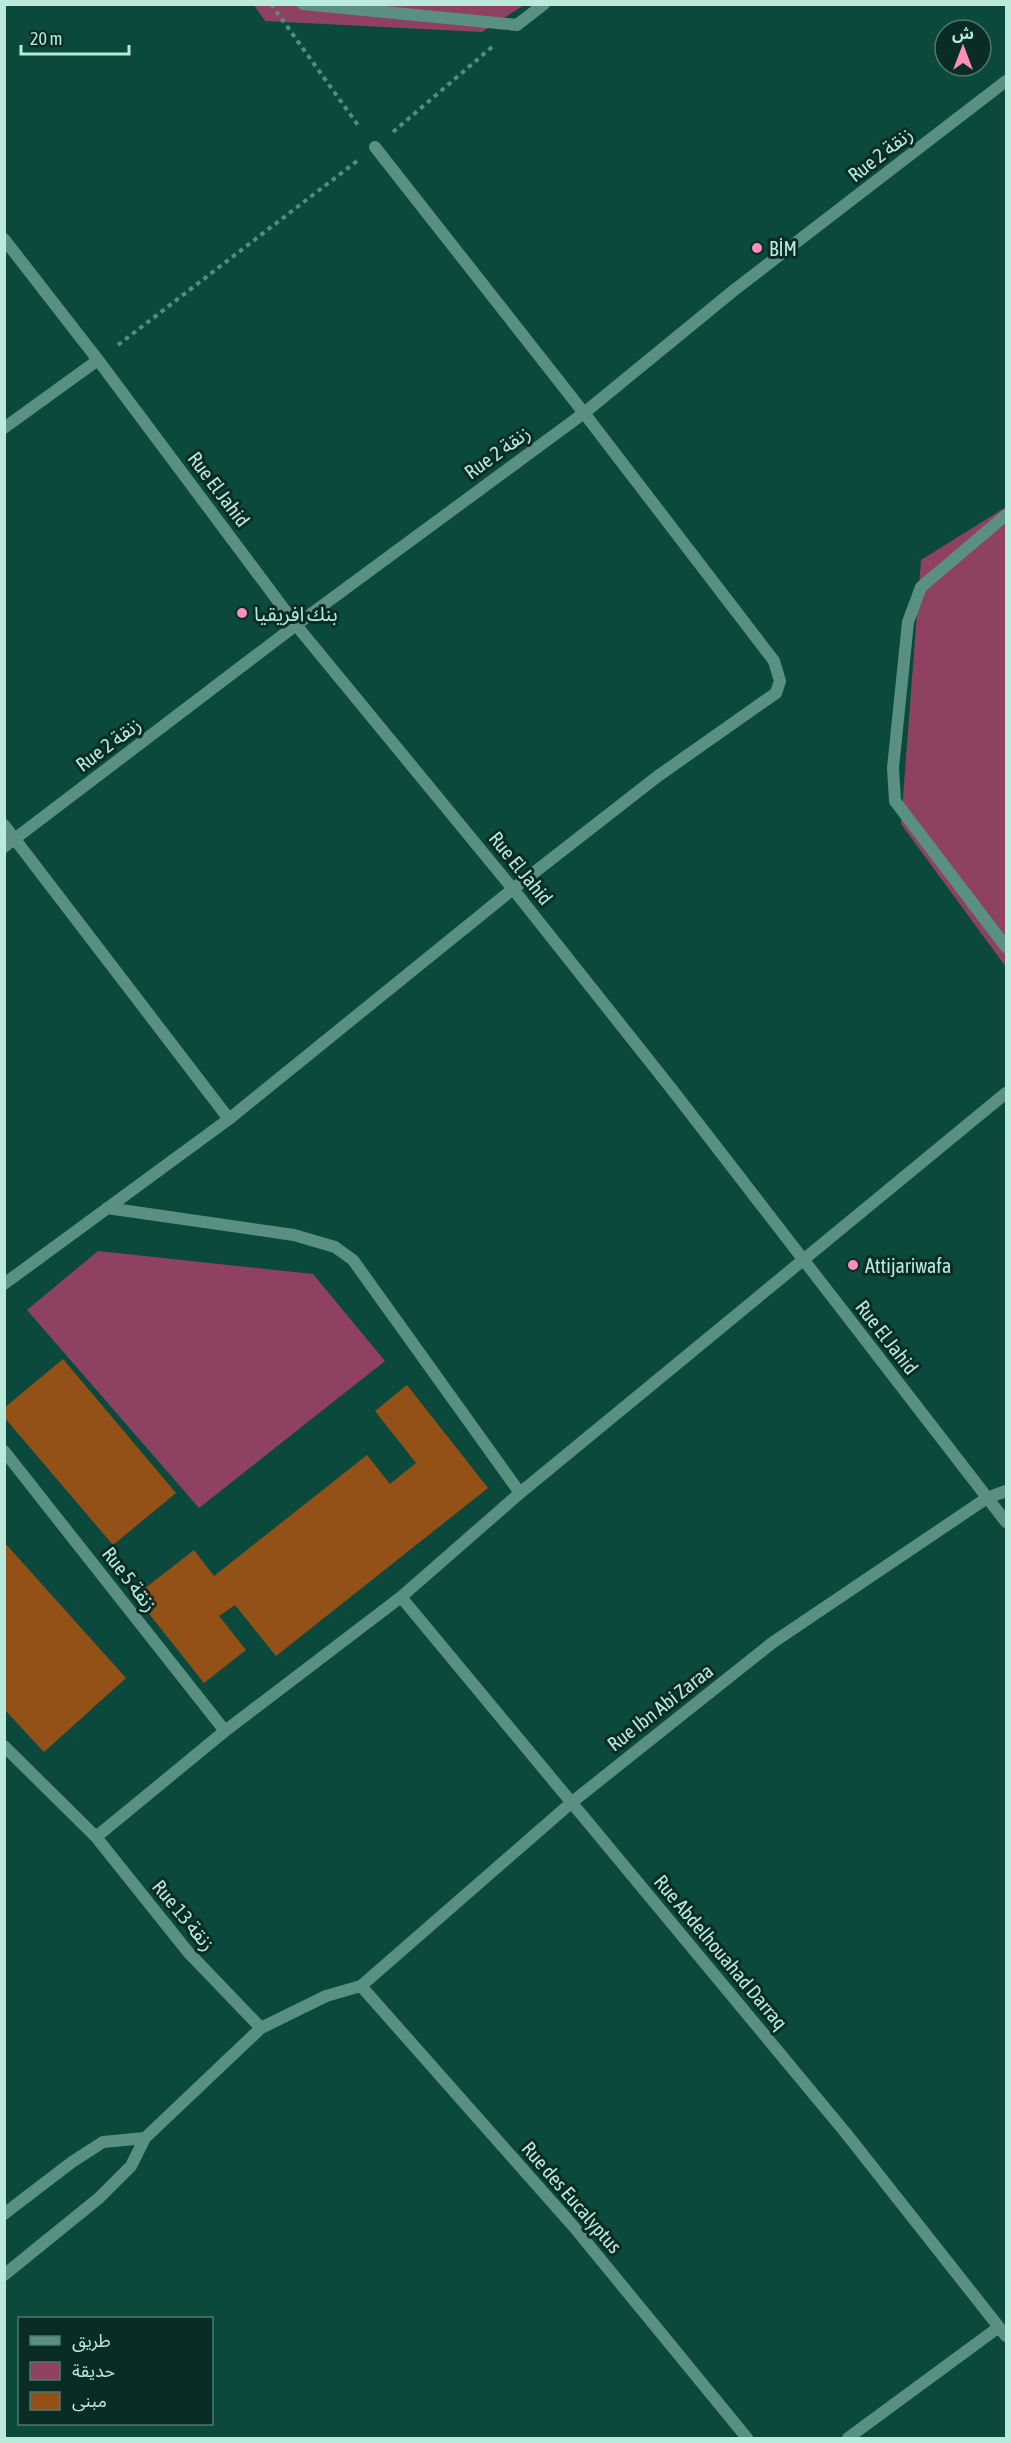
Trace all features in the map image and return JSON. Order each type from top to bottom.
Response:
[{"type":"street","points":[[303,4],[517,25],[544,4]]},
{"type":"street","name":"Rue 2 زنقة","points":[[4,847],[296,625],[584,413],[733,291],[1006,81]]},
{"type":"street","points":[[4,1284],[229,1119],[513,889],[658,776],[776,693],[780,681],[774,661],[584,413],[375,147]]},
{"type":"street","name":"Rue El Jahid","points":[[4,239],[98,360],[296,625],[513,889],[674,1092],[1006,1522]]},
{"type":"street","points":[[4,428],[98,360]]},
{"type":"street","points":[[1006,515],[921,587],[908,622],[893,768],[895,801],[1006,947]]},
{"type":"street","points":[[4,825],[229,1119]]},
{"type":"street","points":[[96,1837],[225,1731],[401,1597],[520,1493],[1006,1093]]},
{"type":"street","points":[[107,1208],[294,1235],[335,1247],[353,1260],[520,1493]]},
{"type":"street","name":"Rue 5 زنقة","points":[[4,1451],[225,1731]]},
{"type":"street","name":"Rue Ibn Abi Zaraa","points":[[361,1986],[571,1803],[772,1643],[987,1498],[1006,1491]]},
{"type":"street","name":"Rue Abdelhouahad Darraq","points":[[401,1597],[845,2132],[1003,2331]]},
{"type":"street","name":"Rue 13 زنقة","points":[[4,1746],[96,1837],[188,1952],[261,2028]]},
{"type":"street","points":[[4,2275],[99,2198],[131,2166],[145,2138],[261,2028],[326,1996],[361,1986]]},
{"type":"street","name":"Rue des Eucalyptus","points":[[361,1986],[574,2227],[747,2439]]},
{"type":"street","points":[[4,2214],[72,2162],[104,2142],[145,2138]]},
{"type":"street","points":[[848,2439],[1003,2331]]},
{"type":"path","points":[[271,4],[375,147]]},
{"type":"path","points":[[98,360],[375,147],[517,25]]},
{"type":"green space","points":[[254,5],[524,5],[482,32],[265,21]]},
{"type":"green space","points":[[1006,507],[1006,967],[901,824],[921,560]]},
{"type":"green space","points":[[98,1251],[313,1274],[385,1361],[199,1508],[27,1310]]},
{"type":"building","points":[[63,1359],[176,1493],[113,1545],[4,1417],[4,1408]]},
{"type":"building","points":[[407,1385],[488,1488],[276,1656],[235,1605],[219,1616],[246,1650],[204,1683],[135,1596],[194,1550],[214,1576],[367,1455],[390,1484],[416,1463],[375,1411]]},
{"type":"building","points":[[4,1542],[126,1678],[44,1752],[4,1709]]},
{"type":"place","name":"BİM","points":[[757,248]]},
{"type":"place","name":"بنك افريقيا","points":[[242,613]]},
{"type":"place","name":"Attijariwafa","points":[[853,1265]]}]
